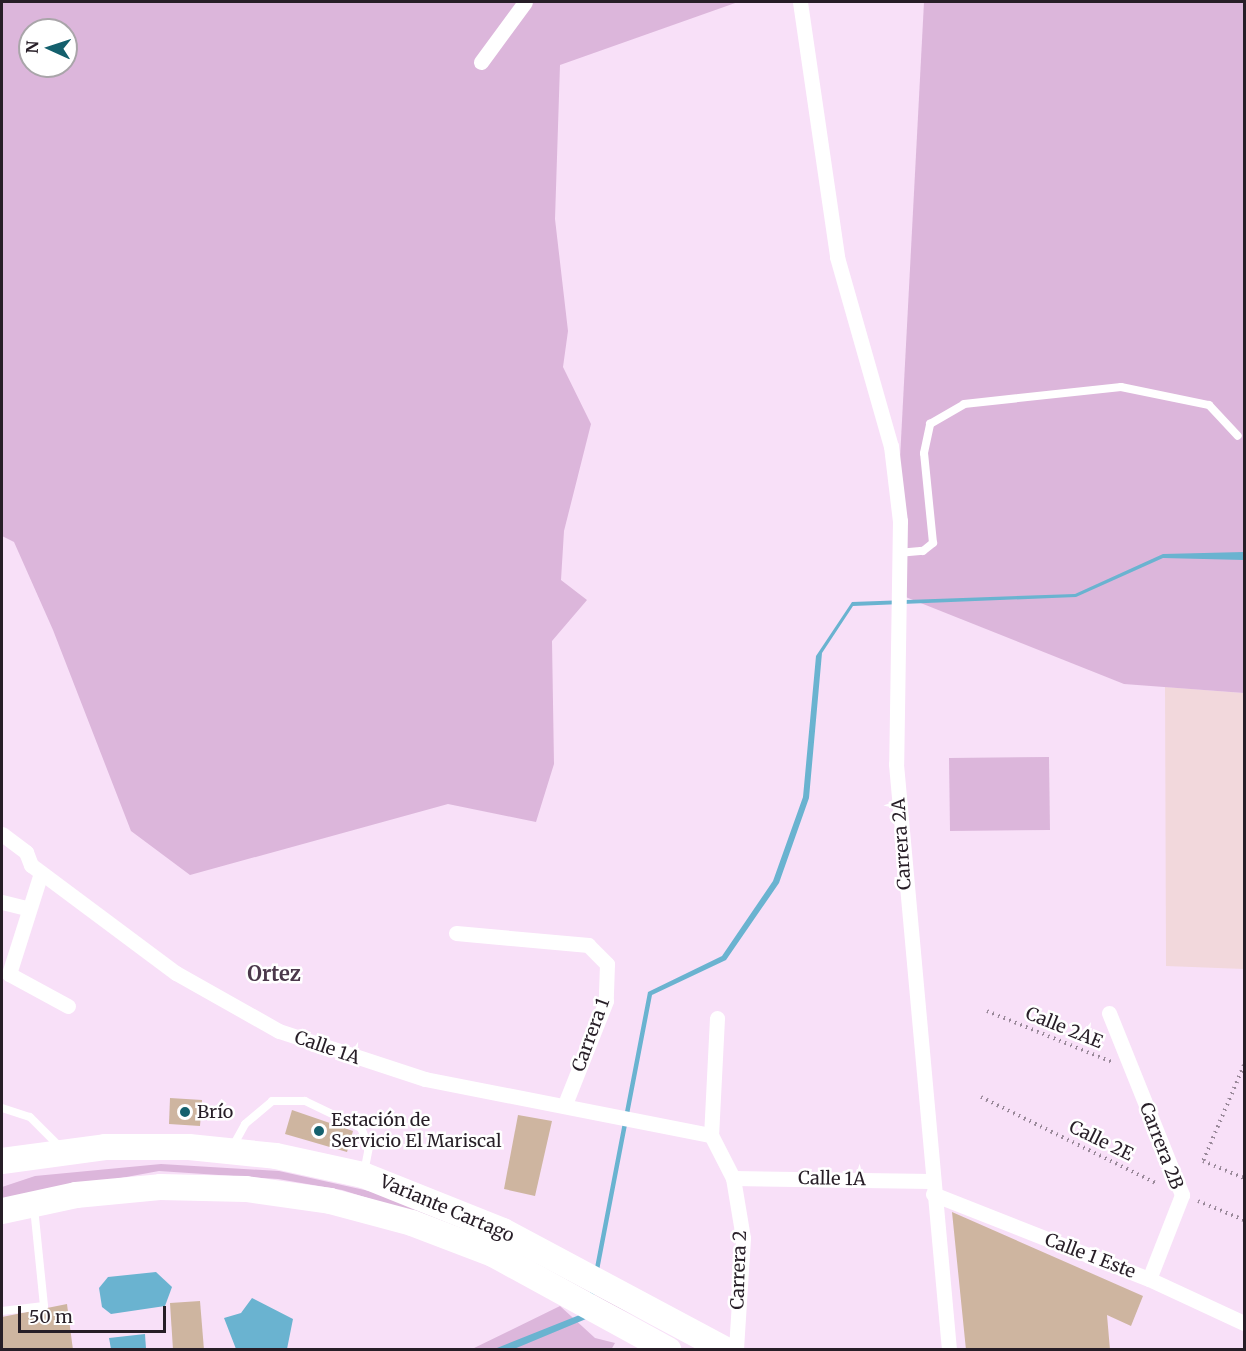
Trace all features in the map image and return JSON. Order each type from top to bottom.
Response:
[{"type":"highway","name":"Variante Cartago","points":[[2,1161],[64,1151],[147,1146],[231,1150],[363,1175],[463,1213],[582,1272],[726,1350]]},
{"type":"highway","name":"Variante Cartago","points":[[2,1211],[34,1203],[160,1187],[246,1189],[330,1201],[412,1223],[473,1246],[668,1350]]},
{"type":"street","points":[[481,62],[525,2]]},
{"type":"street","name":"Carrera 2A","points":[[800,2],[837,257],[864,341],[891,446],[898,553],[895,618],[896,764],[932,1188],[949,1350]]},
{"type":"street","name":"Calle 1A","points":[[2,834],[41,873],[204,992],[279,1031],[425,1078],[565,1104],[711,1135]]},
{"type":"street","points":[[41,873],[26,908],[9,974],[68,1006]]},
{"type":"street","points":[[2,902],[26,908]]},
{"type":"street","name":"Carrera 1","points":[[456,933],[588,945],[607,964],[606,1001],[565,1104]]},
{"type":"street","name":"Carrera 2B","points":[[1109,1013],[1182,1195],[1149,1279]]},
{"type":"street","points":[[711,1135],[717,1018]]},
{"type":"street","name":"Carrera 2","points":[[711,1135],[733,1178],[743,1238],[736,1350]]},
{"type":"street","name":"Calle 1A","points":[[733,1178],[932,1188]]},
{"type":"street","name":"Calle 1 Este","points":[[932,1188],[1149,1279],[1245,1323]]},
{"type":"lane","points":[[898,553],[923,551],[933,543],[924,453],[930,424],[964,404],[1121,387],[1209,405],[1238,436]]},
{"type":"lane","points":[[231,1150],[245,1124],[272,1101],[305,1101],[361,1128],[369,1148],[363,1175]]},
{"type":"lane","points":[[2,1108],[30,1116],[64,1151]]},
{"type":"lane","points":[[2,1311],[44,1306],[34,1203]]},
{"type":"path","name":"Calle 2AE","points":[[987,1011],[1132,1070]]},
{"type":"path","name":"Carrera 2B","points":[[1245,1065],[1203,1161],[1245,1178]]},
{"type":"path","name":"Calle 2E","points":[[981,1097],[1182,1195],[1245,1220]]},
{"type":"shaded area","points":[[2,2],[738,2],[560,65],[555,219],[568,331],[563,367],[591,424],[564,531],[561,580],[587,600],[552,641],[554,764],[536,822],[448,804],[190,875],[131,831],[53,630],[14,542],[2,536]]},
{"type":"shaded area","points":[[924,2],[1244,2],[1244,693],[1124,684],[893,592]]},
{"type":"shaded area","points":[[1165,687],[1244,693],[1244,969],[1166,966]]},
{"type":"shaded area","points":[[1049,757],[1050,830],[950,831],[949,758]]},
{"type":"shaded area","points":[[161,1164],[279,1171],[378,1193],[474,1230],[703,1349],[438,1220],[342,1190],[278,1179],[159,1171],[2,1200],[2,1187],[35,1176]]},
{"type":"shaded area","points":[[560,1306],[595,1338],[615,1343],[611,1350],[470,1350]]},
{"type":"water","points":[[1244,552],[1244,560],[1163,558],[1076,597],[853,606],[822,653],[809,798],[779,883],[726,960],[652,995],[592,1307],[586,1319],[514,1349],[492,1350],[582,1314],[588,1304],[648,992],[722,956],[773,881],[803,797],[816,656],[852,602],[1075,594],[1163,554]]},
{"type":"water","points":[[156,1272],[172,1287],[165,1306],[111,1314],[102,1307],[99,1288],[108,1277]]},
{"type":"water","points":[[252,1298],[293,1319],[287,1349],[236,1349],[224,1318],[241,1313]]},
{"type":"water","points":[[145,1334],[146,1349],[111,1349],[109,1338]]},
{"type":"building","name":"Brío","points":[[170,1098],[202,1100],[200,1126],[169,1124]]},
{"type":"building","name":"Estación de Servicio El Mariscal","points":[[292,1110],[353,1131],[347,1152],[285,1134]]},
{"type":"building","points":[[518,1115],[552,1121],[535,1196],[504,1189]]},
{"type":"building","points":[[952,1212],[1143,1296],[1131,1326],[1107,1315],[1110,1350],[966,1350]]},
{"type":"building","points":[[200,1301],[204,1350],[173,1350],[170,1303]]},
{"type":"building","points":[[67,1304],[73,1350],[2,1350],[2,1317]]},
{"type":"place","name":"Brío","points":[[185,1112]]},
{"type":"place","name":"Estación de Servicio El Mariscal","points":[[319,1131]]},
{"type":"district","name":"Ortez","points":[[274,973]]}]
